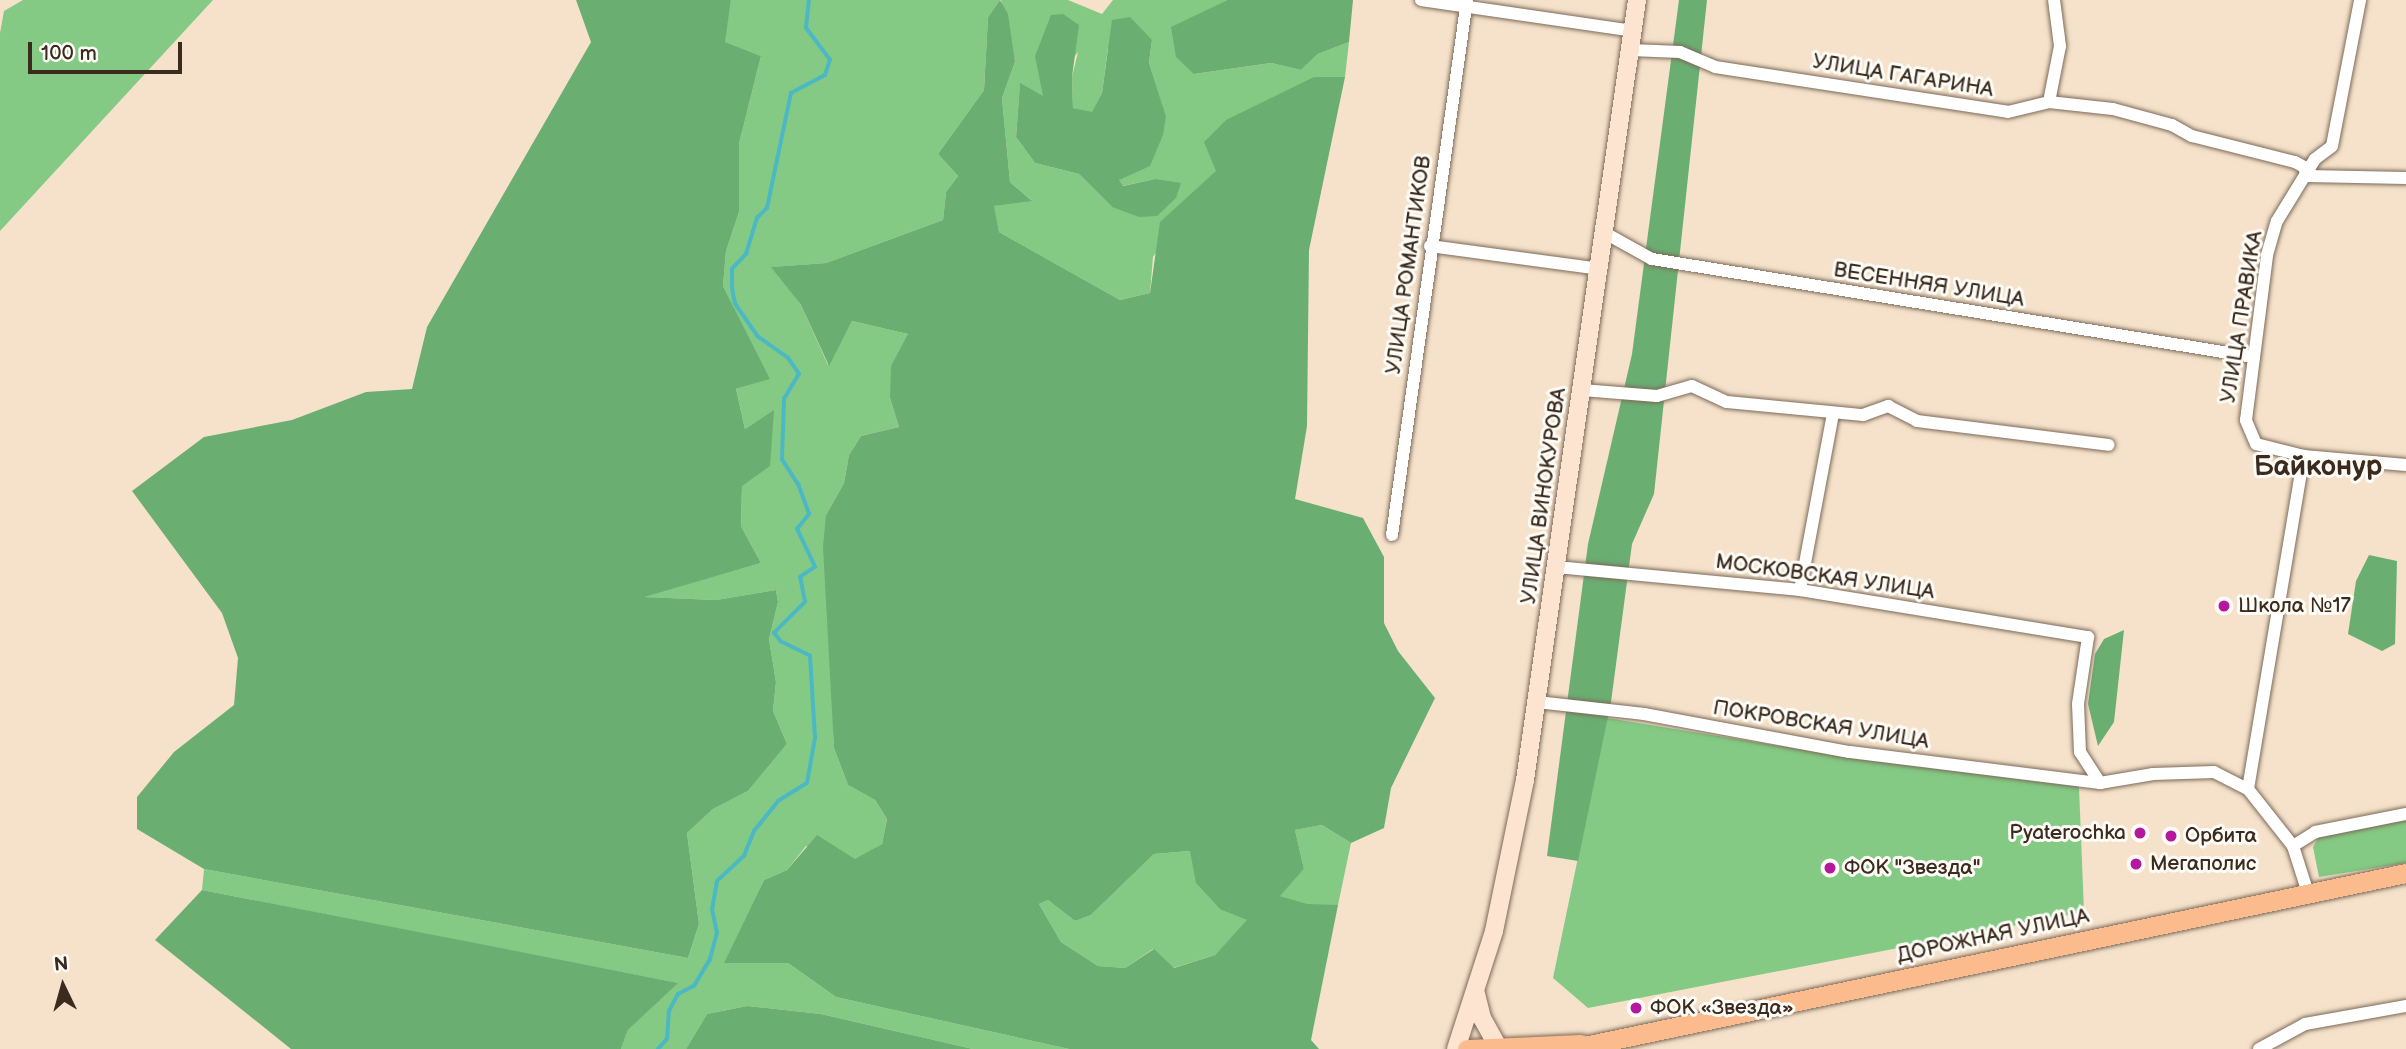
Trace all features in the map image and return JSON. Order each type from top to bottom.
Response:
[{"type":"main road","name":"УЛИЦА ВИНОКУРОВА","points":[[1456,1049],[1476,994],[1511,860],[1557,567],[1637,0]]},
{"type":"main road","name":"ДОРОЖНАЯ УЛИЦА","points":[[1590,1044],[2406,873]]},
{"type":"main road","points":[[1476,994],[1482,1018],[1498,1047]]},
{"type":"main road","points":[[1467,1049],[1590,1044]]},
{"type":"main road","points":[[1570,1049],[1590,1044]]},
{"type":"street","points":[[1421,0],[1466,3],[1633,32]]},
{"type":"street","points":[[2049,102],[2060,46],[2054,0]]},
{"type":"street","name":"УЛИЦА ПРАВИКА","points":[[2304,456],[2256,444],[2246,420],[2267,255],[2277,221],[2315,159],[2332,146],[2360,0]]},
{"type":"street","name":"УЛИЦА РОМАНТИКОВ","points":[[1392,536],[1430,246],[1466,3]]},
{"type":"street","name":"УЛИЦА ГАГАРИНА","points":[[1630,50],[1680,52],[1715,67],[2008,112],[2049,102],[2113,109],[2172,125],[2192,136],[2295,162],[2304,167],[2306,176]]},
{"type":"street","points":[[2306,176],[2406,178]]},
{"type":"street","name":"ВЕСЕННЯЯ УЛИЦА","points":[[1605,233],[1652,259],[2254,357]]},
{"type":"street","points":[[1430,246],[1600,269]]},
{"type":"street","points":[[1582,390],[1657,396],[1692,386],[1727,402],[1863,415],[1888,406],[1917,421],[2109,445]]},
{"type":"street","points":[[1800,590],[1833,413]]},
{"type":"street","points":[[2308,893],[2293,846],[2248,789],[2304,456],[2406,465]]},
{"type":"street","name":"МОСКОВСКАЯ УЛИЦА","points":[[1557,567],[1800,590],[2088,637],[2078,704],[2080,752],[2100,783]]},
{"type":"street","name":"ПОКРОВСКАЯ УЛИЦА","points":[[1537,702],[1644,715],[1850,752],[2100,783],[2153,774],[2214,772],[2248,789]]},
{"type":"street","points":[[2293,846],[2315,832],[2406,814]]},
{"type":"street","points":[[2259,1049],[2305,1024],[2406,1006]]},
{"type":"green space","points":[[23,0],[213,0],[0,231],[0,33],[4,11]]},
{"type":"green space","points":[[576,0],[731,0],[725,42],[761,56],[739,144],[739,212],[726,251],[723,286],[770,379],[736,389],[745,429],[774,410],[770,466],[742,486],[741,526],[761,563],[644,597],[716,600],[776,590],[778,602],[769,639],[776,682],[773,711],[787,744],[748,791],[713,809],[687,833],[699,924],[688,958],[204,869],[137,829],[137,797],[174,752],[234,705],[238,658],[222,613],[132,491],[204,437],[292,420],[366,392],[412,389],[427,327],[591,42]]},
{"type":"green space","points":[[731,0],[1000,0],[988,17],[984,90],[938,154],[958,176],[946,192],[943,220],[826,263],[772,267],[801,305],[828,365],[852,321],[908,334],[890,398],[899,427],[861,436],[849,455],[844,483],[826,515],[834,748],[848,785],[875,800],[887,819],[882,844],[855,860],[806,846],[787,870],[764,880],[725,962],[788,963],[836,997],[1069,1049],[973,1049],[821,1014],[747,1006],[707,1014],[686,1049],[621,1049],[628,1030],[677,983],[202,890],[204,869],[688,958],[699,924],[687,833],[713,809],[748,791],[787,744],[773,711],[776,682],[769,639],[778,602],[776,590],[716,600],[641,597],[761,563],[741,526],[742,486],[773,411],[745,429],[736,389],[769,379],[723,286],[726,251],[739,212],[739,144],[761,56],[724,42]]},
{"type":"green space","points":[[1000,0],[1008,14],[1015,62],[1002,98],[1010,182],[1032,201],[994,206],[999,232],[1120,300],[1150,293],[1160,222],[1216,171],[1204,142],[1226,120],[1314,77],[1345,77],[1309,250],[1307,426],[1295,499],[1363,518],[1384,557],[1384,623],[1398,651],[1435,698],[1391,788],[1384,828],[1351,843],[1322,825],[1295,830],[1304,869],[1280,896],[1307,904],[1338,905],[1311,1040],[1319,1049],[1069,1049],[836,997],[788,963],[724,963],[764,880],[787,870],[817,835],[855,859],[882,844],[887,819],[875,800],[848,785],[834,748],[823,547],[826,515],[844,483],[849,455],[861,436],[899,427],[890,398],[891,366],[908,334],[852,321],[829,366],[801,305],[771,267],[826,263],[943,220],[946,192],[958,176],[938,154],[984,90],[988,17]],"holes":[[[1190,851],[1196,883],[1221,910],[1247,920],[1215,955],[1174,968],[1154,949],[1125,968],[1098,966],[1061,942],[1039,904],[1048,900],[1075,921],[1091,915],[1154,854]]]},
{"type":"green space","points":[[1001,0],[1068,0],[1102,14],[1113,0],[1227,0],[1172,27],[1194,74],[1271,63],[1301,70],[1318,54],[1349,42],[1345,77],[1314,78],[1271,99],[1153,257],[1150,293],[1120,300],[999,232],[993,206],[1031,200],[1010,182],[1002,98],[1015,62]],"holes":[[[1152,40],[1149,63],[1166,117],[1119,180],[1122,186],[1155,179],[1112,207],[1079,174],[1035,163],[1016,137],[1020,84],[1043,97],[1078,52],[1072,77],[1073,108],[1092,113],[1102,93],[1108,48]]]},
{"type":"green space","points":[[1227,0],[1353,0],[1349,42],[1318,54],[1301,70],[1271,63],[1194,74],[1176,57],[1171,27]]},
{"type":"green space","points":[[1679,0],[1707,0],[1654,494],[1632,544],[1611,702],[1578,861],[1547,856],[1588,544],[1632,354]]},
{"type":"green space","points":[[1063,14],[1079,25],[1072,77],[1073,108],[1092,112],[1102,93],[1112,20],[1130,17],[1152,40],[1149,63],[1166,116],[1163,135],[1150,166],[1119,180],[1123,186],[1155,179],[1181,183],[1176,198],[1157,216],[1139,217],[1112,207],[1079,174],[1035,163],[1016,137],[1020,83],[1043,96],[1035,56],[1051,15]]},
{"type":"green space","points":[[2369,555],[2397,561],[2395,644],[2382,651],[2348,634],[2356,581]]},
{"type":"green space","points":[[2124,630],[2114,722],[2098,746],[2088,704],[2095,654],[2104,639]]},
{"type":"green space","name":"ФОК \"Звезда\"","points":[[1607,718],[1849,757],[2073,784],[2079,787],[2084,912],[1588,1008],[1553,978]]},
{"type":"green space","points":[[2406,820],[2406,863],[2319,877],[2313,847],[2319,837]]},
{"type":"green space","points":[[1322,825],[1351,843],[1338,905],[1307,905],[1279,896],[1304,869],[1295,830]]},
{"type":"green space","points":[[1190,851],[1221,910],[1248,920],[1215,955],[1173,968],[1153,949],[1125,968],[1098,966],[1061,942],[1039,904],[1048,900],[1075,921],[1091,915],[1154,854]]},
{"type":"green space","points":[[202,890],[678,983],[628,1030],[621,1049],[291,1049],[155,940]]},
{"type":"green space","points":[[747,1006],[821,1014],[973,1049],[686,1049],[707,1014]]},
{"type":"waterway","points":[[658,1049],[667,1039],[669,1011],[678,994],[694,986],[710,959],[717,933],[712,910],[717,881],[744,856],[754,831],[778,801],[807,783],[815,738],[810,656],[781,642],[774,633],[805,602],[800,577],[815,567],[797,529],[809,514],[799,486],[782,460],[784,399],[799,374],[788,358],[758,337],[735,304],[732,288],[732,269],[746,254],[757,218],[767,208],[791,93],[825,75],[830,60],[806,28],[809,0]]},
{"type":"place","name":"Школа №17","points":[[2224,606]]},
{"type":"place","name":"Pyaterochka","points":[[2140,833]]},
{"type":"place","name":"Орбита","points":[[2171,836]]},
{"type":"place","name":"Мегаполис","points":[[2136,864]]},
{"type":"place","name":"ФОК \"Звезда\"","points":[[1830,868]]},
{"type":"place","name":"ФОК «Звезда»","points":[[1636,1008]]},
{"type":"district","name":"Байконур","points":[[2318,467]]}]
